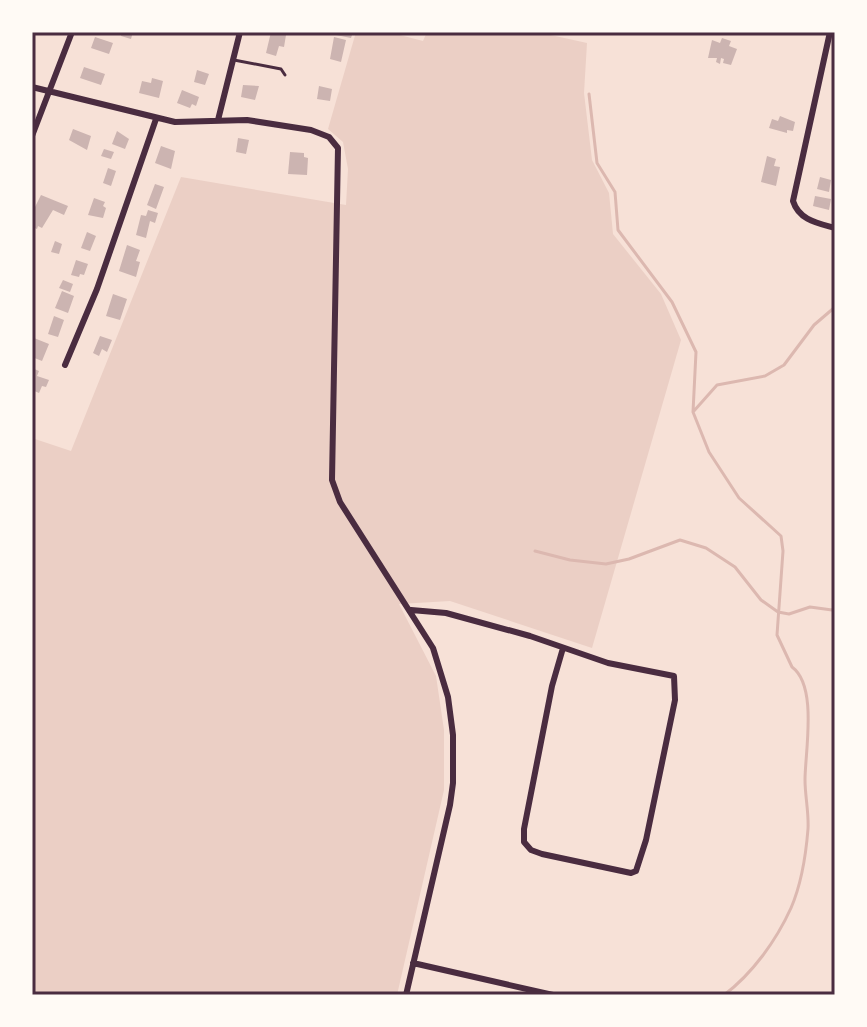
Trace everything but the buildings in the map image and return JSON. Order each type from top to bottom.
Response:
[{"type":"street","points":[[32,136],[72,32]]},
{"type":"street","points":[[218,120],[240,32]]},
{"type":"street","points":[[830,32],[793,194],[794,206],[800,215],[835,228]]},
{"type":"street","points":[[32,87],[156,119],[190,123],[247,120],[311,130],[329,137],[338,148],[332,480],[340,502],[433,648],[452,722],[454,760],[450,805],[406,995]]},
{"type":"street","points":[[65,365],[97,289],[156,119]]},
{"type":"street","points":[[411,610],[446,613],[530,636],[608,663],[671,674],[675,678],[669,734],[646,840],[636,871],[626,873],[573,862],[531,850],[524,842],[541,739],[563,648]]},
{"type":"street","points":[[413,963],[553,995]]},
{"type":"lane","points":[[233,59],[281,69],[285,75]]},
{"type":"shaded area","points":[[356,32],[388,32],[423,41],[427,32],[537,32],[587,43],[584,93],[592,160],[609,193],[613,234],[661,294],[681,340],[592,648],[450,601],[399,604],[436,676],[444,730],[444,790],[397,995],[32,995],[32,438],[71,451],[181,177],[346,205],[348,169],[343,142],[328,129]]},
{"type":"waterway","points":[[589,94],[597,163],[615,192],[618,230],[672,302],[696,352],[693,412],[709,452],[739,498],[781,536],[783,551],[777,635],[792,667],[800,676],[808,704],[805,780],[808,829],[798,889],[771,944],[754,967],[724,995]]},
{"type":"waterway","points":[[693,412],[717,385],[765,376],[784,365],[814,325],[835,307]]},
{"type":"waterway","points":[[535,551],[570,560],[606,564],[680,540],[706,548],[735,567],[761,600],[778,612],[789,614],[810,607],[832,610],[835,607]]}]
